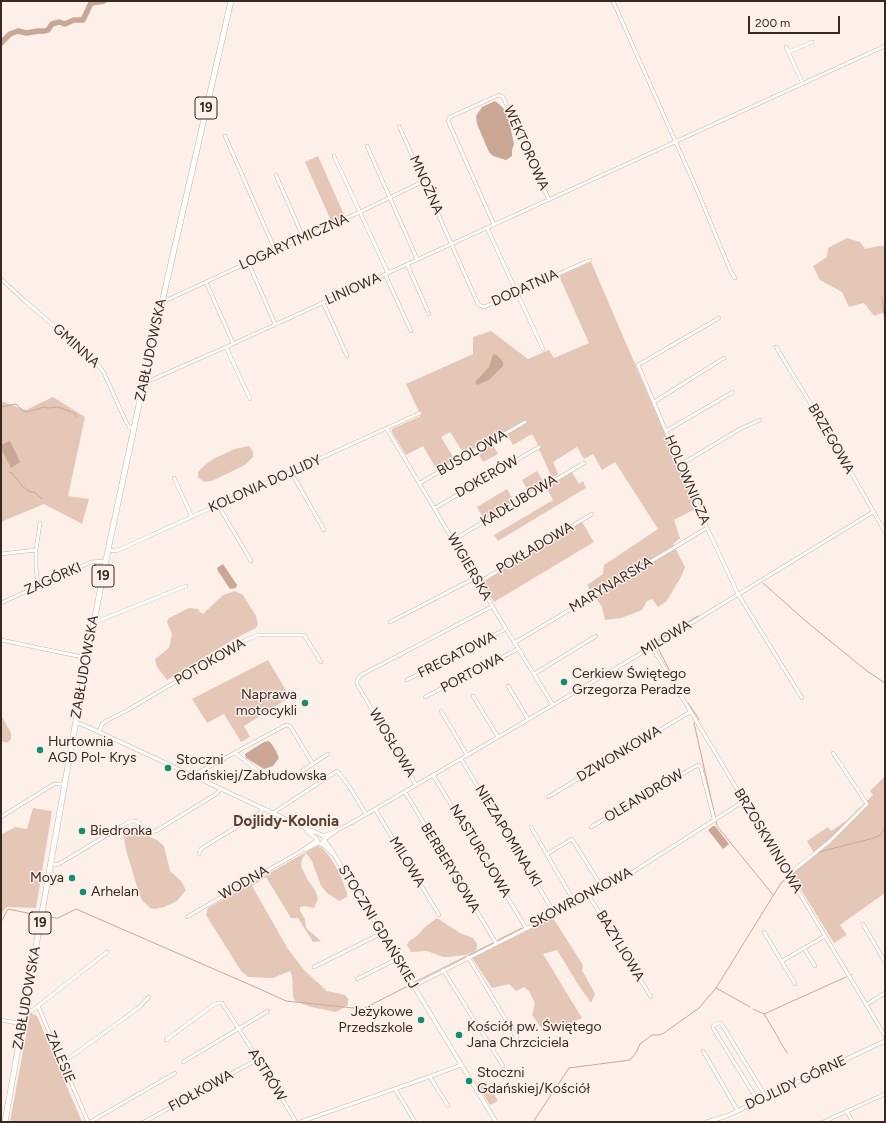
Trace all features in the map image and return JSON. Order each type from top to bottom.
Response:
[{"type":"highway","name":"ZABŁUDOWSKA","points":[[5,1122],[93,623],[162,299],[231,1]]},
{"type":"street","points":[[613,1],[731,272],[735,278]]},
{"type":"street","points":[[789,52],[812,42]]},
{"type":"street","name":"LINIOWA","points":[[144,381],[149,381],[233,344],[885,46]]},
{"type":"street","points":[[786,47],[803,84]]},
{"type":"street","name":"WEKTOROWA","points":[[494,225],[448,121],[450,117],[499,95],[503,97],[548,200]]},
{"type":"street","name":"MNOŻNA","points":[[399,126],[452,243]]},
{"type":"street","points":[[225,136],[275,250]]},
{"type":"street","points":[[366,146],[417,259]]},
{"type":"street","points":[[334,156],[360,212],[411,331]]},
{"type":"street","points":[[276,175],[303,237]]},
{"type":"street","name":"LOGARYTMICZNA","points":[[162,299],[167,300],[360,212],[424,181]]},
{"type":"street","points":[[487,228],[543,349]]},
{"type":"street","name":"DODATNIA","points":[[452,243],[478,304],[484,307],[590,260]]},
{"type":"street","points":[[248,262],[275,324]]},
{"type":"street","points":[[407,264],[429,314]]},
{"type":"street","name":"GMINNA","points":[[1,279],[96,362],[104,373],[127,424],[129,427],[134,429]]},
{"type":"street","points":[[206,282],[233,344]]},
{"type":"street","points":[[323,302],[347,356]]},
{"type":"street","name":"HOLOWNICZA","points":[[719,318],[638,365],[707,528],[738,594],[802,698]]},
{"type":"street","points":[[226,347],[250,399]]},
{"type":"street","name":"BRZEGOWA","points":[[776,347],[832,439],[885,532]]},
{"type":"street","points":[[654,402],[724,358]]},
{"type":"street","points":[[666,431],[733,392]]},
{"type":"street","name":"KOLONIA DOJLIDY","points":[[108,550],[123,548],[420,413]]},
{"type":"street","points":[[680,465],[740,429],[760,420]]},
{"type":"street","name":"BUSOLOWA","points":[[420,483],[525,422]]},
{"type":"street","name":"WIGIERSKA","points":[[387,429],[514,643],[553,705]]},
{"type":"street","name":"DOKERÓW","points":[[435,508],[539,447]]},
{"type":"street","name":"KADŁUBOWA","points":[[453,540],[584,463]]},
{"type":"street","points":[[291,472],[324,530]]},
{"type":"street","points":[[174,478],[192,517]]},
{"type":"street","points":[[218,505],[251,561]]},
{"type":"street","name":"MILOWA","points":[[321,839],[405,792],[652,647],[873,512]]},
{"type":"street","name":"POKŁADOWA","points":[[478,583],[592,514]]},
{"type":"street","points":[[38,586],[36,550],[40,523]]},
{"type":"street","name":"MARYNARSKA","points":[[514,643],[707,528]]},
{"type":"street","points":[[1,554],[36,550]]},
{"type":"street","name":"ZAGÓRKI","points":[[1,603],[91,562],[106,561]]},
{"type":"street","points":[[390,622],[475,578]]},
{"type":"street","points":[[93,623],[186,586]]},
{"type":"street","name":"WIOSŁOWA","points":[[416,785],[367,702],[357,684],[357,680],[361,675],[493,606]]},
{"type":"street","name":"FREGATOWA","points":[[407,680],[506,629]]},
{"type":"street","name":"POTOKOWA","points":[[98,732],[102,724],[108,720],[128,710],[244,641],[258,635],[304,636],[321,662]]},
{"type":"street","points":[[534,674],[596,636]]},
{"type":"street","points":[[1,640],[87,658]]},
{"type":"street","name":"BRZOSKWINIOWA","points":[[652,647],[885,1036]]},
{"type":"street","name":"PORTOWA","points":[[425,697],[518,649]]},
{"type":"street","points":[[508,686],[528,719]]},
{"type":"street","points":[[473,696],[498,737]]},
{"type":"street","points":[[441,711],[467,755]]},
{"type":"street","name":"DZWONKOWA","points":[[548,797],[690,712]]},
{"type":"street","name":"STOCZNI GDAŃSKIEJ","points":[[75,723],[82,724],[197,777],[305,828],[321,839],[335,856],[496,1122]]},
{"type":"street","points":[[197,777],[199,772],[288,725],[313,764]]},
{"type":"street","points":[[235,753],[262,774]]},
{"type":"street","points":[[788,875],[830,841],[866,804],[833,753]]},
{"type":"street","points":[[302,771],[328,754]]},
{"type":"street","name":"NIEZAPOMINAJKI","points":[[461,759],[555,914]]},
{"type":"street","name":"OLEANDRÓW","points":[[591,827],[698,765],[702,768],[714,819]]},
{"type":"street","points":[[273,814],[337,771],[349,786],[366,814]]},
{"type":"street","name":"NASTURCJOWA","points":[[433,775],[526,928]]},
{"type":"street","points":[[1,817],[54,784],[65,784]]},
{"type":"street","points":[[51,864],[59,864],[132,821],[136,822],[149,832],[156,831],[216,794],[221,789]]},
{"type":"street","name":"BERBERYSOWA","points":[[405,792],[496,943]]},
{"type":"street","name":"SKOWRONKOWA","points":[[414,986],[468,957],[614,884],[744,801]]},
{"type":"street","points":[[199,854],[206,845],[261,812],[262,808]]},
{"type":"street","name":"MILOWA","points":[[375,809],[439,915]]},
{"type":"street","points":[[531,827],[576,903]]},
{"type":"street","name":"WODNA","points":[[187,917],[321,839]]},
{"type":"street","points":[[547,854],[572,839],[603,889]]},
{"type":"street","name":"BAZYLIOWA","points":[[590,896],[651,997]]},
{"type":"street","points":[[863,924],[885,962]]},
{"type":"street","points":[[764,932],[795,984]]},
{"type":"street","points":[[314,967],[382,933]]},
{"type":"street","points":[[782,961],[825,936]]},
{"type":"street","points":[[804,948],[815,966]]},
{"type":"street","points":[[25,1012],[33,1010],[107,952]]},
{"type":"street","points":[[468,957],[517,1038]]},
{"type":"street","points":[[357,978],[397,959]]},
{"type":"street","points":[[443,970],[503,1066]]},
{"type":"street","points":[[866,1004],[885,994]]},
{"type":"street","points":[[62,1063],[137,1010],[149,997]]},
{"type":"street","name":"ASTRÓW","points":[[166,1040],[216,1004],[222,1003],[296,1122]]},
{"type":"street","name":"ZALESIE","points":[[38,1006],[89,1122]]},
{"type":"street","points":[[183,1062],[268,1011]]},
{"type":"street","points":[[1,1020],[22,1024]]},
{"type":"street","points":[[758,1101],[713,1028],[714,1025],[721,1023],[766,1097]]},
{"type":"street","name":"DOJLIDY GÓRNE","points":[[707,1122],[738,1111],[885,1041]]},
{"type":"street","points":[[703,1052],[738,1111]]},
{"type":"street","name":"FIOŁKOWA","points":[[144,1122],[258,1060]]},
{"type":"street","points":[[300,1122],[461,1065]]},
{"type":"street","points":[[89,1122],[175,1073]]},
{"type":"street","points":[[430,1077],[448,1106]]},
{"type":"street","points":[[395,1089],[415,1122]]},
{"type":"street","points":[[823,1122],[885,1094]]},
{"type":"street","points":[[846,1112],[853,1122]]},
{"type":"shaded area","points":[[495,101],[505,110],[514,144],[512,156],[506,160],[493,156],[489,152],[477,124],[476,116],[482,107]]},
{"type":"shaded area","points":[[318,156],[345,217],[332,223],[305,162]]},
{"type":"shaded area","points":[[847,238],[860,242],[865,249],[885,246],[885,312],[874,316],[864,303],[849,307],[842,292],[820,280],[813,266],[827,257],[828,248]]},
{"type":"shaded area","points":[[591,262],[697,508],[674,520],[680,538],[673,544],[685,567],[681,577],[666,602],[658,607],[652,599],[647,601],[642,610],[621,618],[605,620],[602,607],[587,585],[603,574],[604,565],[658,529],[615,462],[602,470],[593,454],[584,459],[577,447],[553,462],[558,474],[552,478],[532,434],[513,445],[507,434],[502,435],[500,433],[464,454],[450,432],[441,437],[455,460],[437,470],[423,446],[406,455],[392,432],[392,429],[421,416],[406,384],[473,354],[473,337],[491,331],[528,359],[549,350],[554,358],[589,343],[559,276]]},
{"type":"shaded area","points":[[493,354],[497,355],[503,362],[503,366],[489,380],[477,385],[475,382],[489,367]]},
{"type":"shaded area","points":[[53,397],[85,417],[68,496],[89,499],[82,524],[44,504],[1,522],[1,401],[26,410]]},
{"type":"shaded area","points":[[10,441],[20,462],[11,468],[1,448],[1,445]]},
{"type":"shaded area","points":[[492,443],[498,454],[483,462],[477,452]]},
{"type":"shaded area","points":[[249,446],[253,452],[253,457],[245,465],[212,481],[204,482],[198,477],[198,472],[215,458],[235,449]]},
{"type":"shaded area","points":[[537,471],[544,483],[529,492],[522,480]]},
{"type":"shaded area","points":[[572,472],[579,484],[583,481],[586,488],[498,541],[494,535],[553,500],[546,487]]},
{"type":"shaded area","points":[[507,489],[514,501],[484,519],[477,507]]},
{"type":"shaded area","points":[[582,522],[594,542],[494,602],[482,582]]},
{"type":"shaded area","points":[[223,564],[237,585],[236,588],[230,589],[218,571],[217,568]]},
{"type":"shaded area","points":[[235,591],[243,595],[256,616],[258,624],[256,628],[234,639],[167,680],[157,667],[155,659],[169,648],[172,634],[167,622],[169,618],[189,608],[198,609],[203,614],[223,595]]},
{"type":"shaded area","points":[[268,660],[290,697],[244,726],[250,737],[241,742],[224,714],[207,723],[192,699]]},
{"type":"shaded area","points":[[1,715],[11,733],[11,739],[7,743],[1,741]]},
{"type":"shaded area","points":[[268,741],[271,743],[279,758],[273,766],[264,769],[246,758],[245,754]]},
{"type":"shaded area","points":[[885,776],[885,893],[840,925],[847,935],[834,943],[791,875],[815,855],[807,841],[828,827],[831,831],[846,821],[873,795],[870,791]]},
{"type":"shaded area","points":[[33,808],[52,811],[36,908],[7,907],[1,914],[1,835],[15,827],[27,829]]},
{"type":"shaded area","points":[[133,826],[138,827],[148,836],[157,840],[164,846],[170,871],[181,881],[186,890],[177,901],[155,909],[150,908],[142,900],[126,850],[123,833]]},
{"type":"shaded area","points":[[715,826],[729,844],[723,849],[708,830]]},
{"type":"shaded area","points":[[317,846],[321,847],[330,857],[339,872],[347,893],[347,897],[339,901],[327,893],[321,886],[312,861],[306,853],[302,859],[301,866],[307,879],[315,890],[318,899],[314,908],[304,906],[300,907],[300,911],[305,919],[306,928],[321,941],[313,942],[298,918],[291,918],[266,877],[252,886],[288,949],[304,970],[327,991],[345,995],[348,999],[348,1005],[336,1012],[311,1007],[295,1001],[293,996],[292,975],[290,971],[273,978],[248,977],[241,971],[206,915],[208,908]]},
{"type":"shaded area","points":[[437,918],[460,933],[473,938],[477,944],[477,949],[465,955],[448,957],[443,957],[427,951],[411,952],[407,945],[409,941],[417,936],[425,927]]},
{"type":"shaded area","points":[[553,918],[583,965],[582,970],[595,994],[591,1003],[557,950],[543,954],[582,1018],[552,1031],[543,1030],[532,1015],[535,1003],[529,991],[524,987],[516,991],[509,984],[492,988],[472,958]]},
{"type":"shaded area","points":[[30,1013],[37,1016],[82,1122],[10,1122]]},
{"type":"shaded area","points":[[486,1081],[498,1101],[490,1105],[478,1086]]},
{"type":"waterway","points":[[1,43],[10,34],[18,31],[27,33],[45,31],[48,30],[52,24],[59,22],[65,24],[74,20],[83,20],[91,3],[104,1]]},
{"type":"waterway","points":[[1,38],[3,42]]},
{"type":"waterway","points":[[882,297],[885,324]]},
{"type":"waterway","points":[[1,407],[16,404],[23,411],[27,412],[44,407],[58,407],[74,413],[77,417]]},
{"type":"waterway","points":[[9,472],[12,473],[22,486],[30,492],[34,492],[42,499]]},
{"type":"waterway","points":[[763,583],[808,623],[867,671],[885,683]]},
{"type":"waterway","points":[[655,642],[698,616]]},
{"type":"waterway","points":[[657,646],[673,677]]},
{"type":"waterway","points":[[688,703],[699,719],[698,720]]},
{"type":"waterway","points":[[694,723],[715,816]]},
{"type":"waterway","points":[[716,821],[717,826],[774,896]]},
{"type":"waterway","points":[[791,875],[817,853],[874,838],[879,836],[885,828]]},
{"type":"waterway","points":[[533,1122],[569,1068],[630,1060],[636,1053],[640,1044],[652,1035],[664,1033],[699,1008],[716,988],[781,883],[788,877]]},
{"type":"waterway","points":[[1,922],[8,909],[37,915]]},
{"type":"waterway","points":[[46,917],[58,918],[76,909],[286,1001],[363,1009],[410,985]]},
{"type":"waterway","points":[[498,940],[522,928]]},
{"type":"waterway","points":[[415,982],[493,943]]},
{"type":"waterway","points":[[753,1009],[764,1014],[846,977]]},
{"type":"waterway","points":[[716,988],[750,1007]]},
{"type":"waterway","points":[[764,1014],[779,1039]]},
{"type":"waterway","points":[[779,1040],[787,1053]]},
{"type":"place","name":"Cerkiew Świętego Grzegorza Peradze","points":[[564,682]]},
{"type":"place","name":"Naprawa motocykli","points":[[305,703]]},
{"type":"place","name":"Hurtownia AGD Pol- Krys","points":[[40,750]]},
{"type":"place","name":"Stoczni Gdańskiej/Zabłudowska","points":[[168,768]]},
{"type":"place","name":"Biedronka","points":[[82,831]]},
{"type":"place","name":"Moya","points":[[72,878]]},
{"type":"place","name":"Arhelan","points":[[83,892]]},
{"type":"place","name":"Jeżykowe Przedszkole","points":[[421,1020]]},
{"type":"place","name":"Kościół pw. Świętego Jana Chrzciciela","points":[[459,1035]]},
{"type":"place","name":"Stoczni Gdańskiej/Kościół","points":[[469,1081]]},
{"type":"district","name":"Dojlidy-Kolonia","points":[[286,822]]}]
